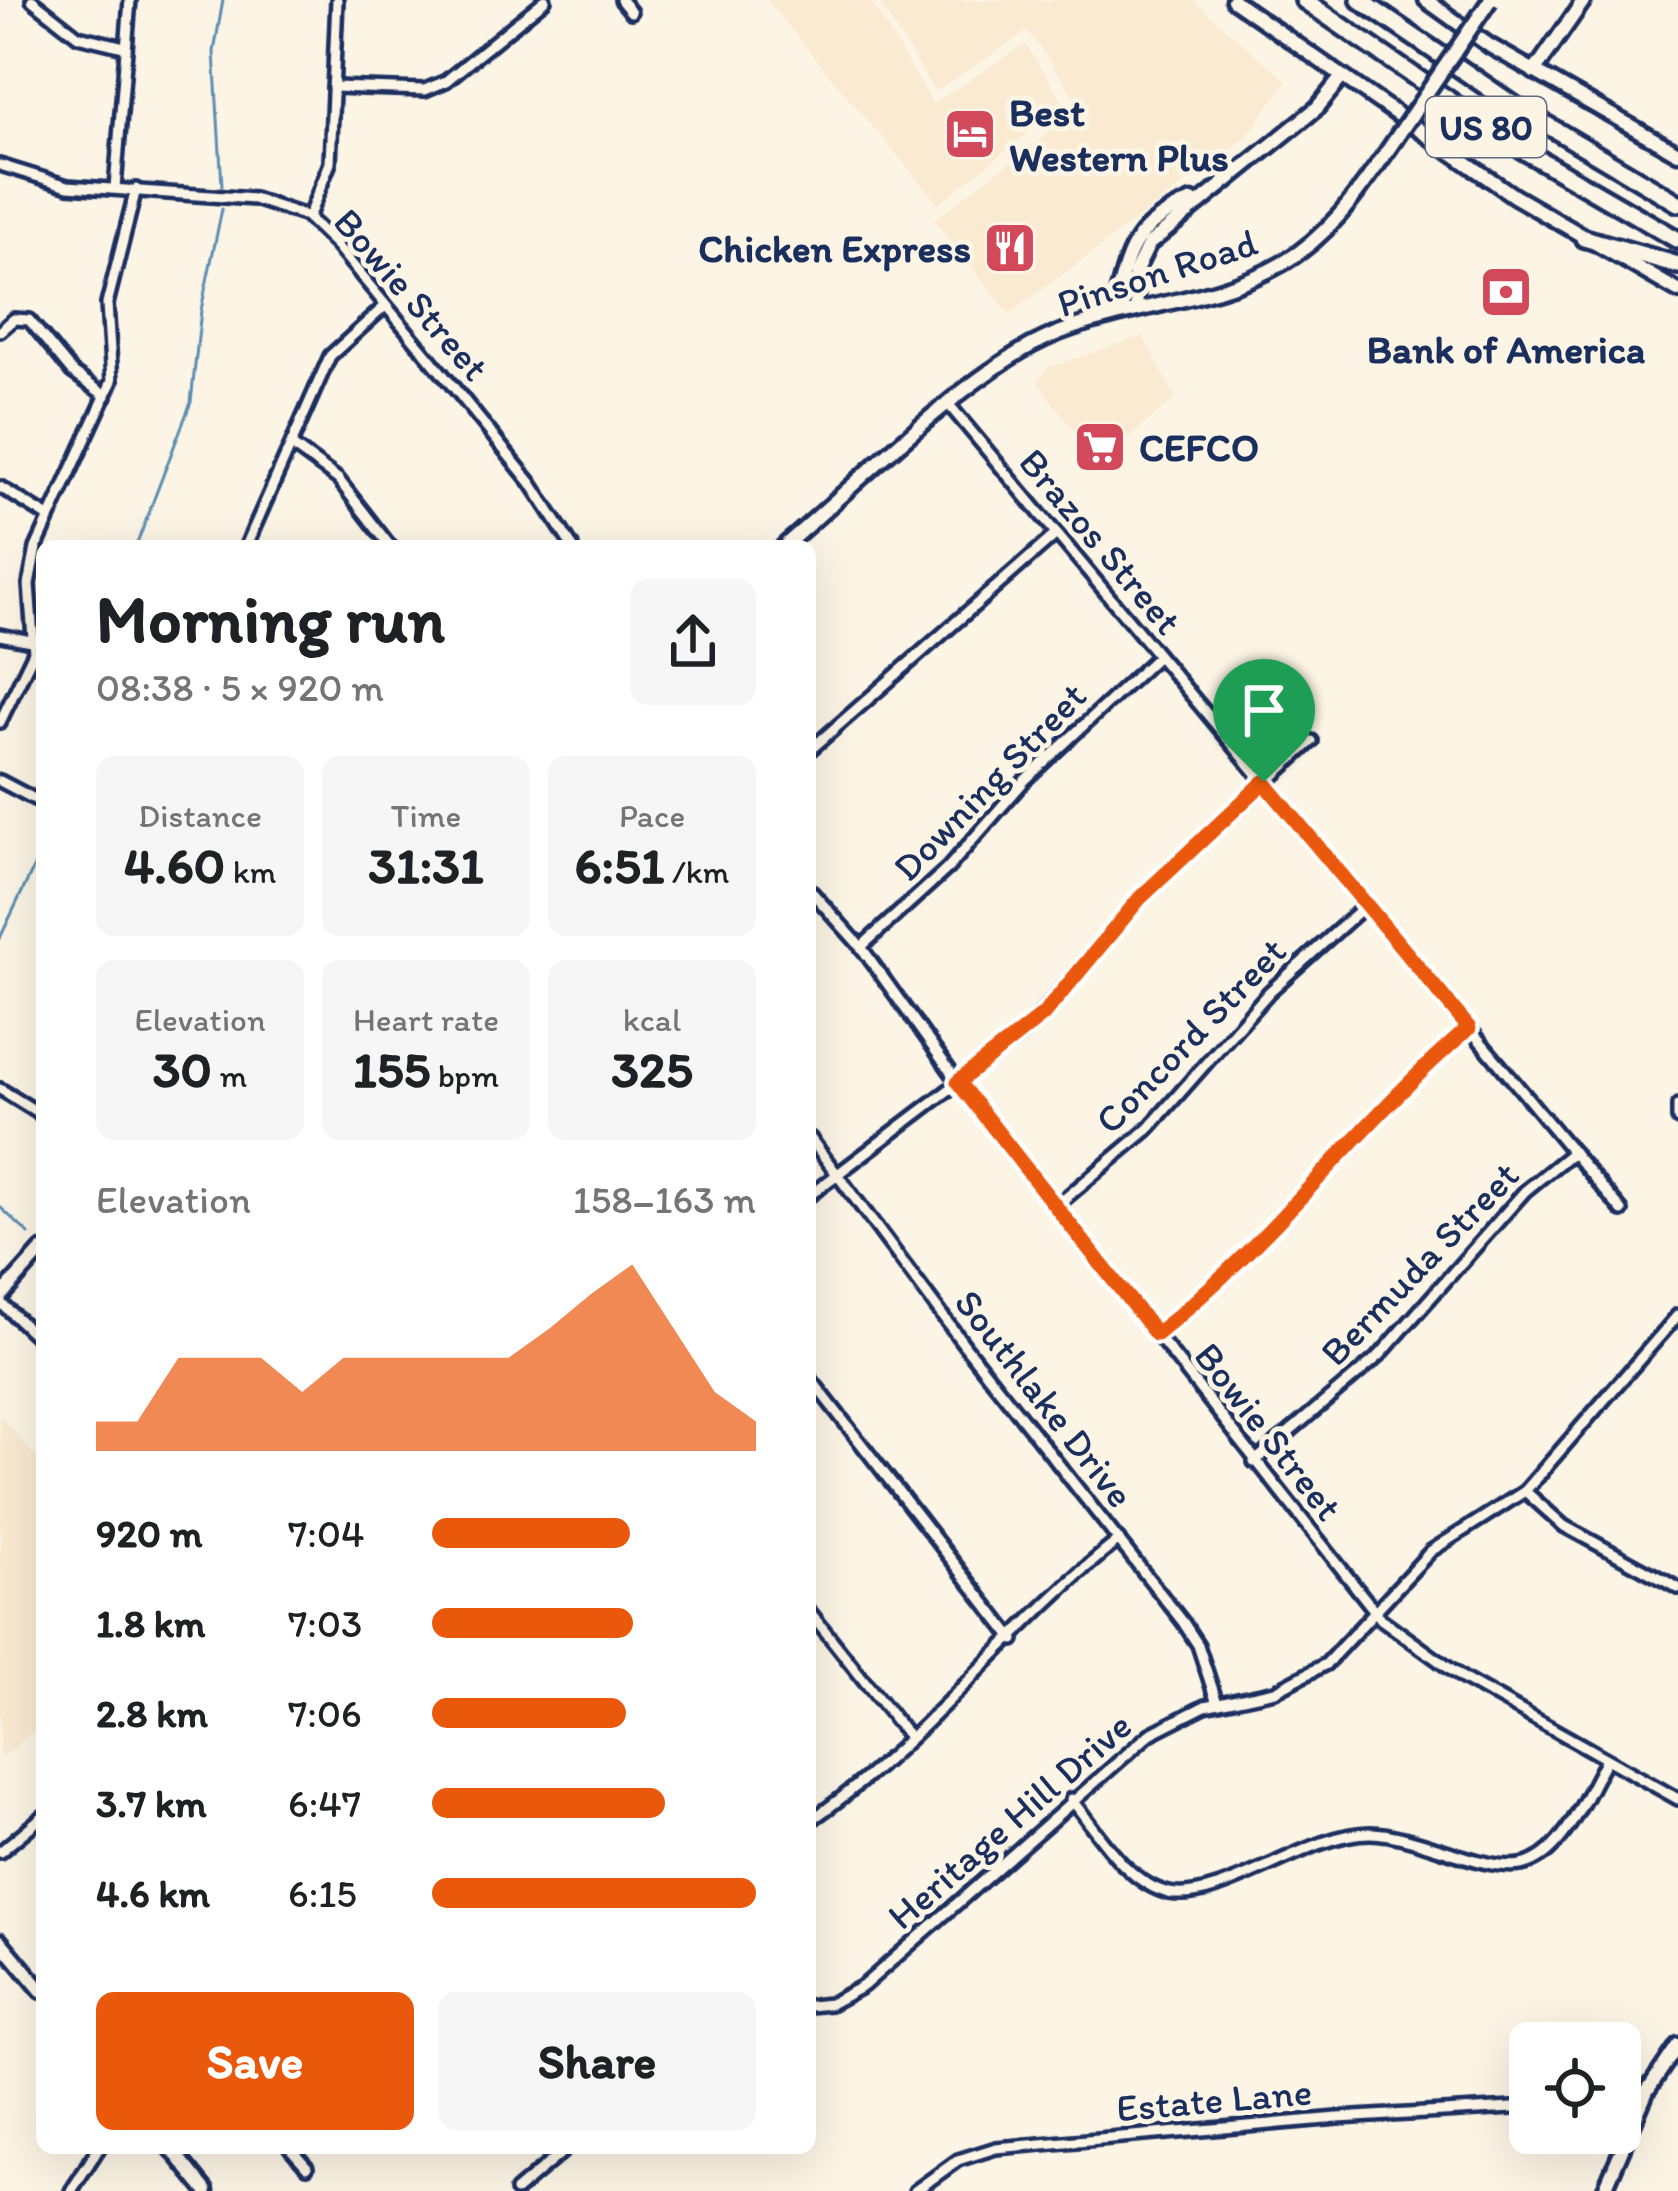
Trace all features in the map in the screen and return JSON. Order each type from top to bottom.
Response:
[{"type":"highway","name":"US 80","points":[[1304,0],[1470,116],[1678,240]]},
{"type":"highway","name":"US 80","points":[[1360,0],[1515,106],[1678,203]]},
{"type":"highway","points":[[1584,238],[1678,265]]},
{"type":"main road","points":[[1233,0],[1341,78],[1584,238],[1678,291]]},
{"type":"main road","points":[[1426,0],[1534,72],[1678,153]]},
{"type":"main road","name":"Pinson Road","points":[[791,540],[950,406],[1030,346],[1282,263],[1337,218],[1490,0]]},
{"type":"main road","points":[[1534,72],[1584,0]]},
{"type":"main road","points":[[1137,308],[1135,273],[1144,251],[1316,108],[1341,78]]},
{"type":"main road","points":[[1111,316],[1121,266],[1133,243],[1174,209],[1210,194]]},
{"type":"main road","points":[[0,1300],[36,1257]]},
{"type":"main road","points":[[0,1941],[36,1984]]},
{"type":"main road","points":[[1641,2104],[1678,2045]]},
{"type":"main road","points":[[176,2154],[206,2191]]},
{"type":"main road","points":[[1604,2191],[1616,2154]]},
{"type":"street","points":[[32,0],[78,36],[124,46]]},
{"type":"street","points":[[115,188],[130,0]]},
{"type":"street","points":[[308,218],[330,163],[337,0]]},
{"type":"street","points":[[333,87],[425,90],[446,81],[545,0]]},
{"type":"street","points":[[621,0],[631,12]]},
{"type":"street","name":"Bowie Street","points":[[0,165],[68,186],[254,199],[308,218],[531,483],[568,540]]},
{"type":"street","points":[[40,540],[47,516],[106,396],[112,367],[107,304],[136,189]]},
{"type":"street","points":[[249,540],[294,447],[330,356],[384,307]]},
{"type":"street","points":[[0,331],[14,319],[28,320],[72,371],[106,396]]},
{"type":"street","name":"Brazos Street","points":[[950,406],[1622,1211]]},
{"type":"street","points":[[294,447],[338,479],[385,540]]},
{"type":"street","points":[[0,487],[47,516]]},
{"type":"street","points":[[816,745],[1054,536]]},
{"type":"street","points":[[0,722],[29,670],[36,642],[30,575],[36,554]]},
{"type":"street","points":[[0,635],[36,642]]},
{"type":"street","name":"Downing Street","points":[[861,947],[948,868],[1040,765],[1158,656]]},
{"type":"street","points":[[816,1191],[1043,1015],[1140,898],[1312,741]]},
{"type":"street","points":[[0,781],[36,800]]},
{"type":"street","name":"Bowie Street","points":[[816,897],[861,947],[958,1082],[1377,1615],[1404,1640],[1464,1679],[1678,1799]]},
{"type":"street","name":"Concord Street","points":[[1056,1206],[1148,1129],[1269,992],[1366,905]]},
{"type":"street","points":[[1156,1334],[1244,1262],[1371,1116],[1469,1028]]},
{"type":"street","points":[[0,1089],[36,1113]]},
{"type":"street","points":[[1678,1105],[1678,1119]]},
{"type":"street","name":"Southlake Drive","points":[[816,1146],[1198,1645],[1216,1703]]},
{"type":"street","name":"Bermuda Street","points":[[1254,1462],[1380,1355],[1525,1191],[1573,1152]]},
{"type":"street","points":[[0,1300],[36,1336]]},
{"type":"street","name":"Heritage Hill Drive","points":[[816,2005],[830,2004],[863,1986],[1150,1734],[1216,1703],[1300,1681],[1339,1653],[1431,1551],[1525,1491],[1678,1315]]},
{"type":"street","points":[[816,1386],[1013,1640]]},
{"type":"street","points":[[1525,1491],[1564,1526],[1677,1584]]},
{"type":"street","points":[[816,1816],[1013,1640],[1064,1584],[1119,1540]]},
{"type":"street","points":[[816,1620],[908,1736]]},
{"type":"street","points":[[1071,1799],[1122,1863],[1148,1884],[1186,1895],[1320,1844],[1368,1833],[1418,1838],[1492,1867],[1525,1865],[1554,1847],[1606,1760]]},
{"type":"street","points":[[0,1852],[36,1822]]},
{"type":"street","name":"Estate Lane","points":[[915,2191],[958,2160],[996,2148],[1509,2109]]},
{"type":"street","points":[[71,2191],[95,2154]]},
{"type":"street","points":[[295,2154],[307,2167]]},
{"type":"street","points":[[516,2191],[560,2154]]},
{"type":"shaded area","points":[[766,0],[870,0],[933,104],[1025,44],[1065,104],[938,204]]},
{"type":"shaded area","points":[[877,0],[1193,0],[1287,81],[1245,139],[1010,314],[933,220],[1082,107],[1028,31],[935,92]]},
{"type":"shaded area","points":[[1143,336],[1176,398],[1098,463],[1037,381],[1047,368]]},
{"type":"shaded area","points":[[0,1415],[36,1457],[36,1729],[0,1759]]},
{"type":"waterway","points":[[222,186],[214,52],[223,0]]},
{"type":"waterway","points":[[138,540],[191,402],[201,310],[222,209]]},
{"type":"waterway","points":[[0,938],[36,863]]},
{"type":"waterway","points":[[0,1207],[29,1234]]},
{"type":"place","name":"Best Western Plus","points":[[970,134]]},
{"type":"place","name":"Chicken Express","points":[[1010,248]]},
{"type":"place","name":"Bank of America","points":[[1506,292]]},
{"type":"place","name":"CEFCO","points":[[1100,447]]},
{"type":"route","points":[[1264,782],[1469,1028],[1371,1116],[1244,1262],[1156,1334],[958,1082],[1043,1015],[1140,898],[1264,782]]}]
